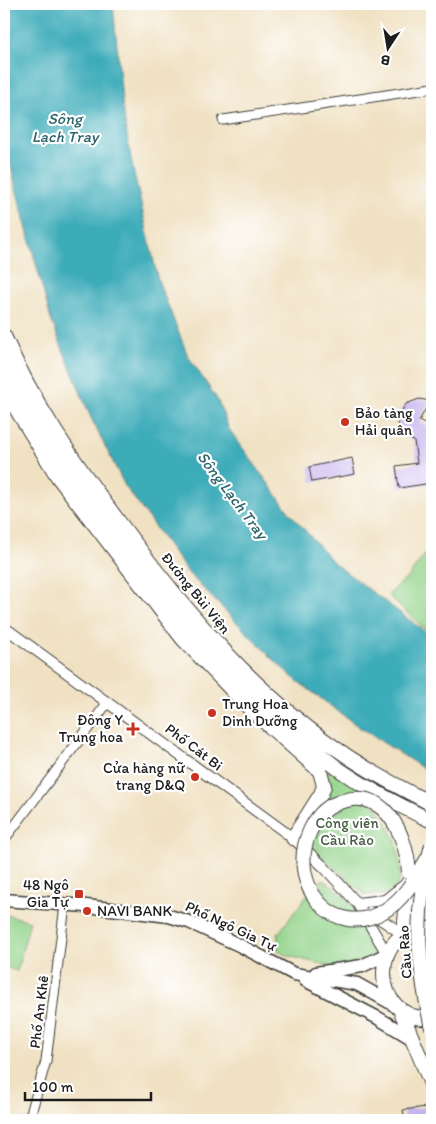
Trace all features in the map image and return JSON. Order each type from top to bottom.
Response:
[{"type":"main road","name":"Đường Bùi Viện","points":[[4,336],[33,398],[52,430],[137,546],[224,652],[263,690],[303,724],[350,758],[432,804]]},
{"type":"main road","name":"Đường Bùi Viện","points":[[4,364],[44,437],[95,509],[181,620],[253,704],[341,771],[402,807],[432,821]]},
{"type":"main road","name":"Đường Bùi Viện","points":[[4,389],[48,462],[114,552],[183,639],[316,765],[323,778],[321,794],[293,838]]},
{"type":"main road","points":[[404,935],[409,876],[406,850],[395,821],[377,805],[357,798],[333,804],[313,824],[302,853],[304,876],[313,897],[332,913],[350,918],[375,915],[393,904],[404,893],[431,850]]},
{"type":"main road","name":"Cầu Rào","points":[[431,850],[418,934],[422,976],[432,1028]]},
{"type":"main road","name":"Phố Ngô Gia Tự","points":[[4,900],[169,916],[224,938],[294,974],[357,984],[400,1009]]},
{"type":"main road","points":[[432,929],[415,930],[404,935],[394,943],[387,954],[383,969],[384,984],[390,998],[400,1009],[412,1016],[432,1018]]},
{"type":"main road","points":[[294,974],[352,969],[387,954]]},
{"type":"main road","points":[[294,974],[378,1018],[413,1039]]},
{"type":"main road","points":[[400,1009],[413,1039],[428,1060],[432,1086]]},
{"type":"street","points":[[223,120],[432,88]]},
{"type":"street","name":"Phố Cát Bi","points":[[4,627],[293,838],[324,867],[357,903],[387,954]]},
{"type":"street","points":[[4,840],[108,702]]},
{"type":"street","points":[[357,903],[385,900],[398,892],[409,876]]},
{"type":"street","name":"Phố Cát Bi","points":[[357,903],[404,935]]},
{"type":"street","name":"Phố An Khê","points":[[29,1120],[46,1061],[65,905]]},
{"type":"green space","points":[[432,545],[432,636],[388,595],[409,576]]},
{"type":"green space","name":"Công viên Cầu Rào","points":[[323,766],[368,793],[395,838],[400,863],[400,879],[395,888],[383,895],[364,894],[303,840],[327,796],[330,781]]},
{"type":"green space","name":"Công viên Cầu Rào","points":[[323,880],[341,893],[359,913],[372,935],[377,956],[336,968],[285,955],[277,949],[278,934],[317,882]]},
{"type":"green space","points":[[4,914],[30,921],[17,971],[4,967]]},
{"type":"water","name":"Sông Lạch Tray","points":[[4,4],[113,4],[123,111],[132,164],[158,280],[188,356],[217,399],[229,429],[289,512],[334,563],[432,637],[432,774],[359,727],[296,680],[276,662],[189,574],[125,486],[91,418],[51,320],[14,181],[4,132]]},
{"type":"building","points":[[419,399],[430,401],[419,421],[428,426],[432,448],[432,483],[399,488],[396,466],[417,463],[414,441],[402,435],[398,423],[406,404]]},
{"type":"building","points":[[352,458],[355,474],[312,482],[309,467]]},
{"type":"building","points":[[426,1107],[429,1120],[405,1120],[403,1110]]},
{"type":"place","name":"Bảo tàng Hải quân","points":[[345,422]]},
{"type":"place","name":"Trung Hoa Dinh Dưỡng","points":[[212,713]]},
{"type":"place","name":"Đông Y Trung hoa","points":[[133,729]]},
{"type":"place","name":"Cửa hàng nữ trang D&Q","points":[[195,777]]},
{"type":"place","name":"48 Ngô Gia Tự","points":[[79,894]]},
{"type":"place","name":"NAVI BANK","points":[[87,911]]}]
